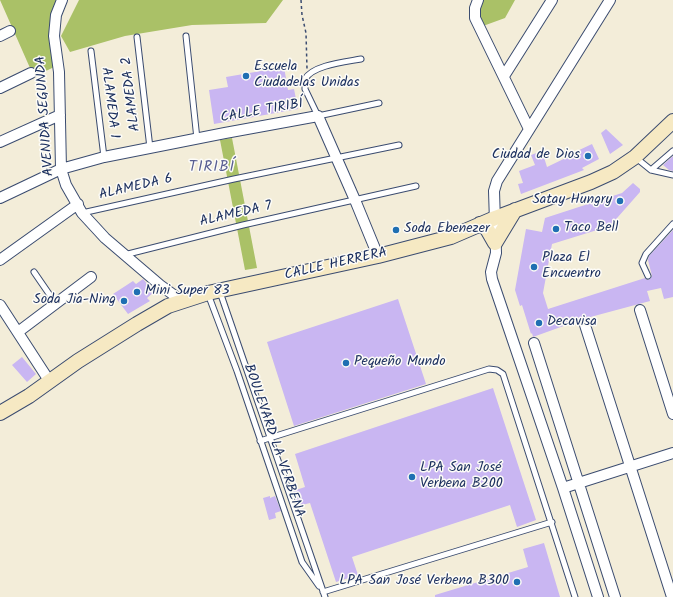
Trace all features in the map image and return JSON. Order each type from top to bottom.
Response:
[{"type":"street","name":"AVENIDA SEGUNDA","points":[[62,0],[56,16],[54,36],[59,72],[61,169],[66,185],[88,221],[105,238],[160,284],[182,300]]},
{"type":"street","points":[[478,0],[475,8],[475,18],[529,129]]},
{"type":"street","points":[[504,76],[552,0]]},
{"type":"street","points":[[598,597],[563,488],[492,279],[492,272],[496,257],[494,191],[497,182],[610,0]]},
{"type":"street","points":[[0,36],[10,31]]},
{"type":"street","points":[[0,88],[30,74]]},
{"type":"street","points":[[0,142],[60,115]]},
{"type":"street","name":"CALLE TIRIBÍ","points":[[0,198],[61,169],[150,148],[318,116],[378,256]]},
{"type":"street","name":"CALLE HERRERA","points":[[0,413],[50,382],[78,361],[137,324],[182,300],[378,256],[452,237],[494,218],[591,182],[613,172],[635,157],[671,125]]},
{"type":"street","points":[[0,260],[80,209]]},
{"type":"street","points":[[495,243],[515,210]]},
{"type":"street","points":[[480,224],[487,229],[495,243]]},
{"type":"street","points":[[18,332],[91,277]]},
{"type":"street","points":[[0,305],[50,382]]},
{"type":"street","points":[[640,310],[673,414]]},
{"type":"street","points":[[585,325],[672,597]]},
{"type":"street","points":[[534,343],[615,597]]},
{"type":"street","points":[[563,488],[673,453]]},
{"type":"lane","points":[[186,36],[197,139]]},
{"type":"lane","name":"ALAMEDA 2","points":[[137,37],[150,148]]},
{"type":"lane","name":"ALAMEDA 1","points":[[91,50],[104,158]]},
{"type":"lane","points":[[361,59],[318,68],[307,74],[305,79],[305,89],[318,116],[379,103]]},
{"type":"lane","name":"ALAMEDA 6","points":[[80,209],[399,145]]},
{"type":"lane","points":[[651,170],[673,151]]},
{"type":"lane","points":[[635,157],[651,170],[673,175]]},
{"type":"lane","name":"ALAMEDA 7","points":[[124,255],[243,225],[416,186]]},
{"type":"lane","points":[[648,276],[642,263],[646,254],[673,224]]},
{"type":"lane","points":[[34,272],[56,304]]},
{"type":"lane","name":"BOULEVARD LA VERBENA","points":[[213,292],[246,367],[324,595]]},
{"type":"lane","name":"BOULEVARD LA VERBENA","points":[[213,292],[260,441],[302,562],[324,595]]},
{"type":"lane","points":[[237,371],[246,367]]},
{"type":"lane","points":[[260,441],[489,369],[496,370],[503,374],[575,597]]},
{"type":"lane","points":[[324,595],[552,522]]},
{"type":"path","points":[[301,0],[302,15],[306,33],[307,74]]},
{"type":"green space","points":[[0,0],[56,0],[51,21],[54,67],[34,77]]},
{"type":"green space","points":[[79,0],[283,0],[266,23],[192,25],[125,36],[70,52],[61,36]]},
{"type":"green space","points":[[482,0],[515,0],[505,18],[483,26],[480,13]]},
{"type":"green space","points":[[232,138],[257,268],[245,270],[220,140]]},
{"type":"building","points":[[284,67],[288,90],[294,89],[298,109],[214,124],[209,90],[228,87],[226,77]]},
{"type":"building","points":[[606,129],[623,145],[610,154],[601,133]]},
{"type":"building","points":[[592,144],[599,159],[582,168],[584,170],[521,194],[518,184],[523,183],[519,171],[535,165],[531,155],[542,151],[547,167]]},
{"type":"building","points":[[673,156],[673,171],[669,170],[663,165]]},
{"type":"building","points":[[633,183],[640,189],[640,192],[610,226],[552,244],[543,293],[548,309],[645,278],[647,280],[650,279],[652,276],[648,260],[649,256],[673,230],[673,297],[664,299],[661,288],[647,291],[650,301],[583,319],[533,337],[515,290],[526,229],[542,232],[545,218],[622,193]]},
{"type":"building","points":[[143,279],[154,292],[147,298],[150,301],[128,314],[113,294],[133,281],[136,284]]},
{"type":"building","name":"Pequeño Mundo","points":[[398,299],[426,384],[294,426],[267,342]]},
{"type":"building","points":[[22,357],[36,374],[27,382],[12,365]]},
{"type":"building","name":"LPA San José Verbena B200","points":[[493,388],[536,520],[517,527],[510,505],[352,557],[358,575],[336,582],[310,503],[298,506],[293,491],[305,487],[295,454]]},
{"type":"building","points":[[270,496],[270,498],[275,496],[281,511],[275,513],[276,518],[269,520],[263,498]]},
{"type":"building","name":"LPA San José Verbena B300","points":[[544,543],[560,597],[435,597],[435,595],[528,567],[523,549]]},
{"type":"place","name":"Escuela Ciudadelas Unidas","points":[[246,76]]},
{"type":"place","name":"Ciudad de Dios","points":[[588,156]]},
{"type":"place","name":"Satay Hungry","points":[[620,201]]},
{"type":"place","name":"Taco Bell","points":[[556,229]]},
{"type":"place","name":"Soda Ebenezer","points":[[396,230]]},
{"type":"place","name":"Plaza El Encuentro","points":[[534,267]]},
{"type":"place","name":"Mini Super 83","points":[[137,292]]},
{"type":"place","name":"Soda Jia-Ning","points":[[124,301]]},
{"type":"place","name":"Decavisa","points":[[539,323]]},
{"type":"place","name":"Pequeño Mundo","points":[[346,363]]},
{"type":"place","name":"LPA San José Verbena B200","points":[[412,477]]},
{"type":"place","name":"LPA San José Verbena B300","points":[[517,582]]},
{"type":"district","name":"TIRIBÍ","points":[[212,168]]}]
